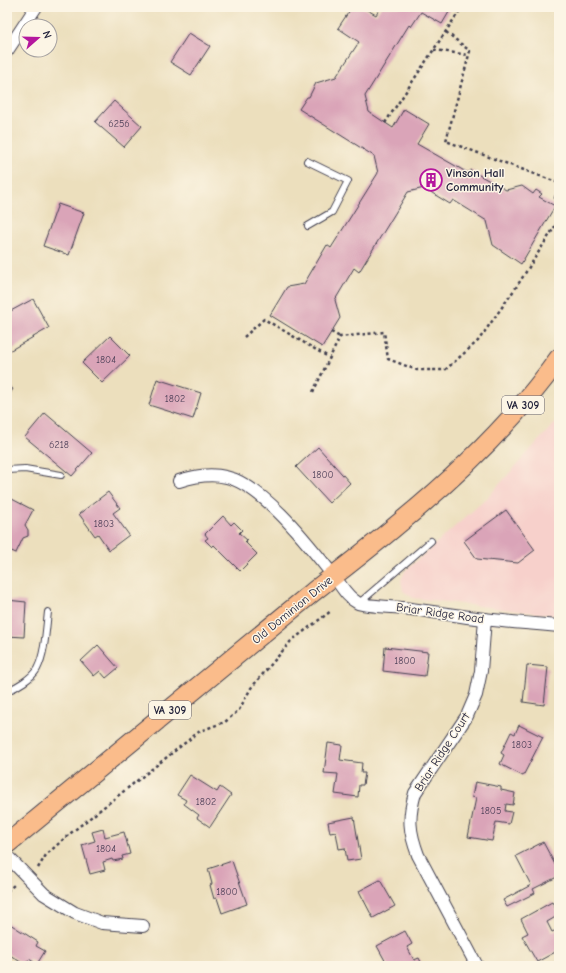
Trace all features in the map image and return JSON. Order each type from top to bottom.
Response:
[{"type":"main road","name":"Old Dominion Drive","points":[[7,844],[397,526],[483,448],[523,405],[559,358]]},
{"type":"street","points":[[7,51],[36,7]]},
{"type":"street","points":[[179,481],[195,476],[211,474],[242,482],[264,499],[281,515],[334,576],[349,596],[358,604]]},
{"type":"street","name":"Briar Ridge Road","points":[[358,604],[404,608],[485,620],[559,626]]},
{"type":"street","name":"Briar Ridge Court","points":[[477,966],[418,855],[409,822],[415,793],[467,716],[476,695],[481,671],[485,620]]},
{"type":"street","points":[[7,856],[44,894],[75,913],[102,923],[143,926]]},
{"type":"lane","points":[[307,161],[348,181],[332,212],[308,226]]},
{"type":"lane","points":[[7,470],[25,469],[61,475]]},
{"type":"lane","points":[[358,604],[432,541]]},
{"type":"lane","points":[[7,691],[31,676],[37,669],[42,654],[48,612]]},
{"type":"path","points":[[385,123],[462,7]]},
{"type":"path","points":[[446,32],[470,51],[446,141],[559,183],[555,198],[559,200]]},
{"type":"path","points":[[434,50],[468,55]]},
{"type":"path","points":[[331,332],[340,337],[384,332],[388,359],[417,370],[446,370],[478,341],[517,286],[559,220]]},
{"type":"path","points":[[244,337],[264,319],[330,358]]},
{"type":"path","points":[[313,392],[340,337]]},
{"type":"path","points":[[38,868],[46,855],[67,836],[200,731],[225,722],[239,710],[251,688],[292,641],[331,611]]},
{"type":"path","points":[[7,891],[14,885]]},
{"type":"shaded area","points":[[559,418],[559,616],[413,598],[403,591],[401,580],[405,571],[488,497]]},
{"type":"building","name":"Vinson Hall Community","points":[[352,7],[362,7],[376,15],[381,7],[452,7],[442,24],[421,12],[411,27],[409,25],[365,96],[369,112],[393,128],[404,109],[429,124],[417,144],[468,173],[470,170],[506,190],[522,186],[533,194],[536,190],[542,194],[539,197],[555,206],[521,264],[493,245],[487,221],[453,200],[450,204],[424,188],[408,192],[359,272],[354,268],[335,300],[340,318],[322,347],[270,315],[287,287],[304,284],[327,245],[331,248],[378,173],[374,156],[299,109],[307,97],[309,97],[316,83],[336,77],[359,42],[338,28]]},
{"type":"building","points":[[189,33],[210,46],[191,75],[170,62]]},
{"type":"building","points":[[114,101],[142,126],[124,147],[95,122]]},
{"type":"building","points":[[58,204],[84,213],[69,255],[43,246]]},
{"type":"building","points":[[33,299],[49,328],[9,351],[7,348],[7,313]]},
{"type":"building","points":[[110,336],[130,356],[102,383],[82,363]]},
{"type":"building","points":[[157,379],[201,393],[193,419],[149,405]]},
{"type":"building","points":[[7,385],[13,389],[7,398]]},
{"type":"building","points":[[45,413],[92,453],[72,476],[25,437]]},
{"type":"building","points":[[318,447],[350,483],[329,503],[296,467]]},
{"type":"building","points":[[108,492],[120,508],[113,513],[129,535],[109,550],[98,534],[95,536],[79,514]]},
{"type":"building","points":[[10,498],[33,510],[25,525],[28,530],[28,536],[23,538],[16,553],[7,549],[7,504]]},
{"type":"building","points":[[506,510],[535,550],[518,563],[477,559],[464,541]]},
{"type":"building","points":[[223,516],[231,525],[234,522],[242,530],[239,533],[247,540],[245,542],[257,554],[240,571],[214,545],[212,547],[205,540],[208,538],[205,534]]},
{"type":"building","points":[[7,600],[26,602],[24,637],[7,636]]},
{"type":"building","points":[[98,645],[118,668],[106,678],[100,671],[94,676],[81,661]]},
{"type":"building","points":[[385,647],[428,652],[425,676],[383,671]]},
{"type":"building","points":[[527,665],[548,667],[544,705],[523,702]]},
{"type":"building","points":[[519,725],[543,737],[523,776],[500,764],[504,755],[501,753],[511,732],[515,734]]},
{"type":"building","points":[[328,743],[342,745],[340,760],[362,763],[361,773],[365,773],[363,785],[359,785],[358,797],[335,794],[338,774],[324,773]]},
{"type":"building","points":[[190,775],[217,792],[220,787],[231,795],[210,827],[197,818],[199,815],[184,804],[186,800],[177,795]]},
{"type":"building","points":[[475,782],[501,787],[501,790],[515,793],[513,805],[506,804],[505,811],[512,812],[509,824],[496,822],[492,841],[468,837],[476,798],[472,797]]},
{"type":"building","points":[[354,817],[361,859],[347,861],[345,848],[339,849],[336,832],[330,833],[328,822]]},
{"type":"building","points":[[103,829],[105,837],[124,832],[130,854],[122,856],[123,859],[113,861],[112,859],[103,862],[105,870],[90,874],[82,845],[95,841],[92,832]]},
{"type":"building","points":[[543,842],[559,872],[559,876],[533,889],[535,893],[507,907],[503,900],[531,885],[516,856]]},
{"type":"building","points":[[232,861],[247,904],[222,913],[217,898],[214,899],[208,869]]},
{"type":"building","points":[[380,880],[395,906],[373,918],[359,891]]},
{"type":"building","points":[[552,902],[559,915],[547,922],[552,932],[559,929],[559,950],[537,962],[522,936],[528,933],[521,919]]},
{"type":"building","points":[[7,922],[38,942],[36,946],[45,951],[37,964],[29,959],[25,965],[7,953]]},
{"type":"building","points":[[405,931],[412,944],[407,947],[414,960],[419,958],[423,966],[388,966],[377,946]]},
{"type":"place","name":"Vinson Hall Community","points":[[431,180]]}]
